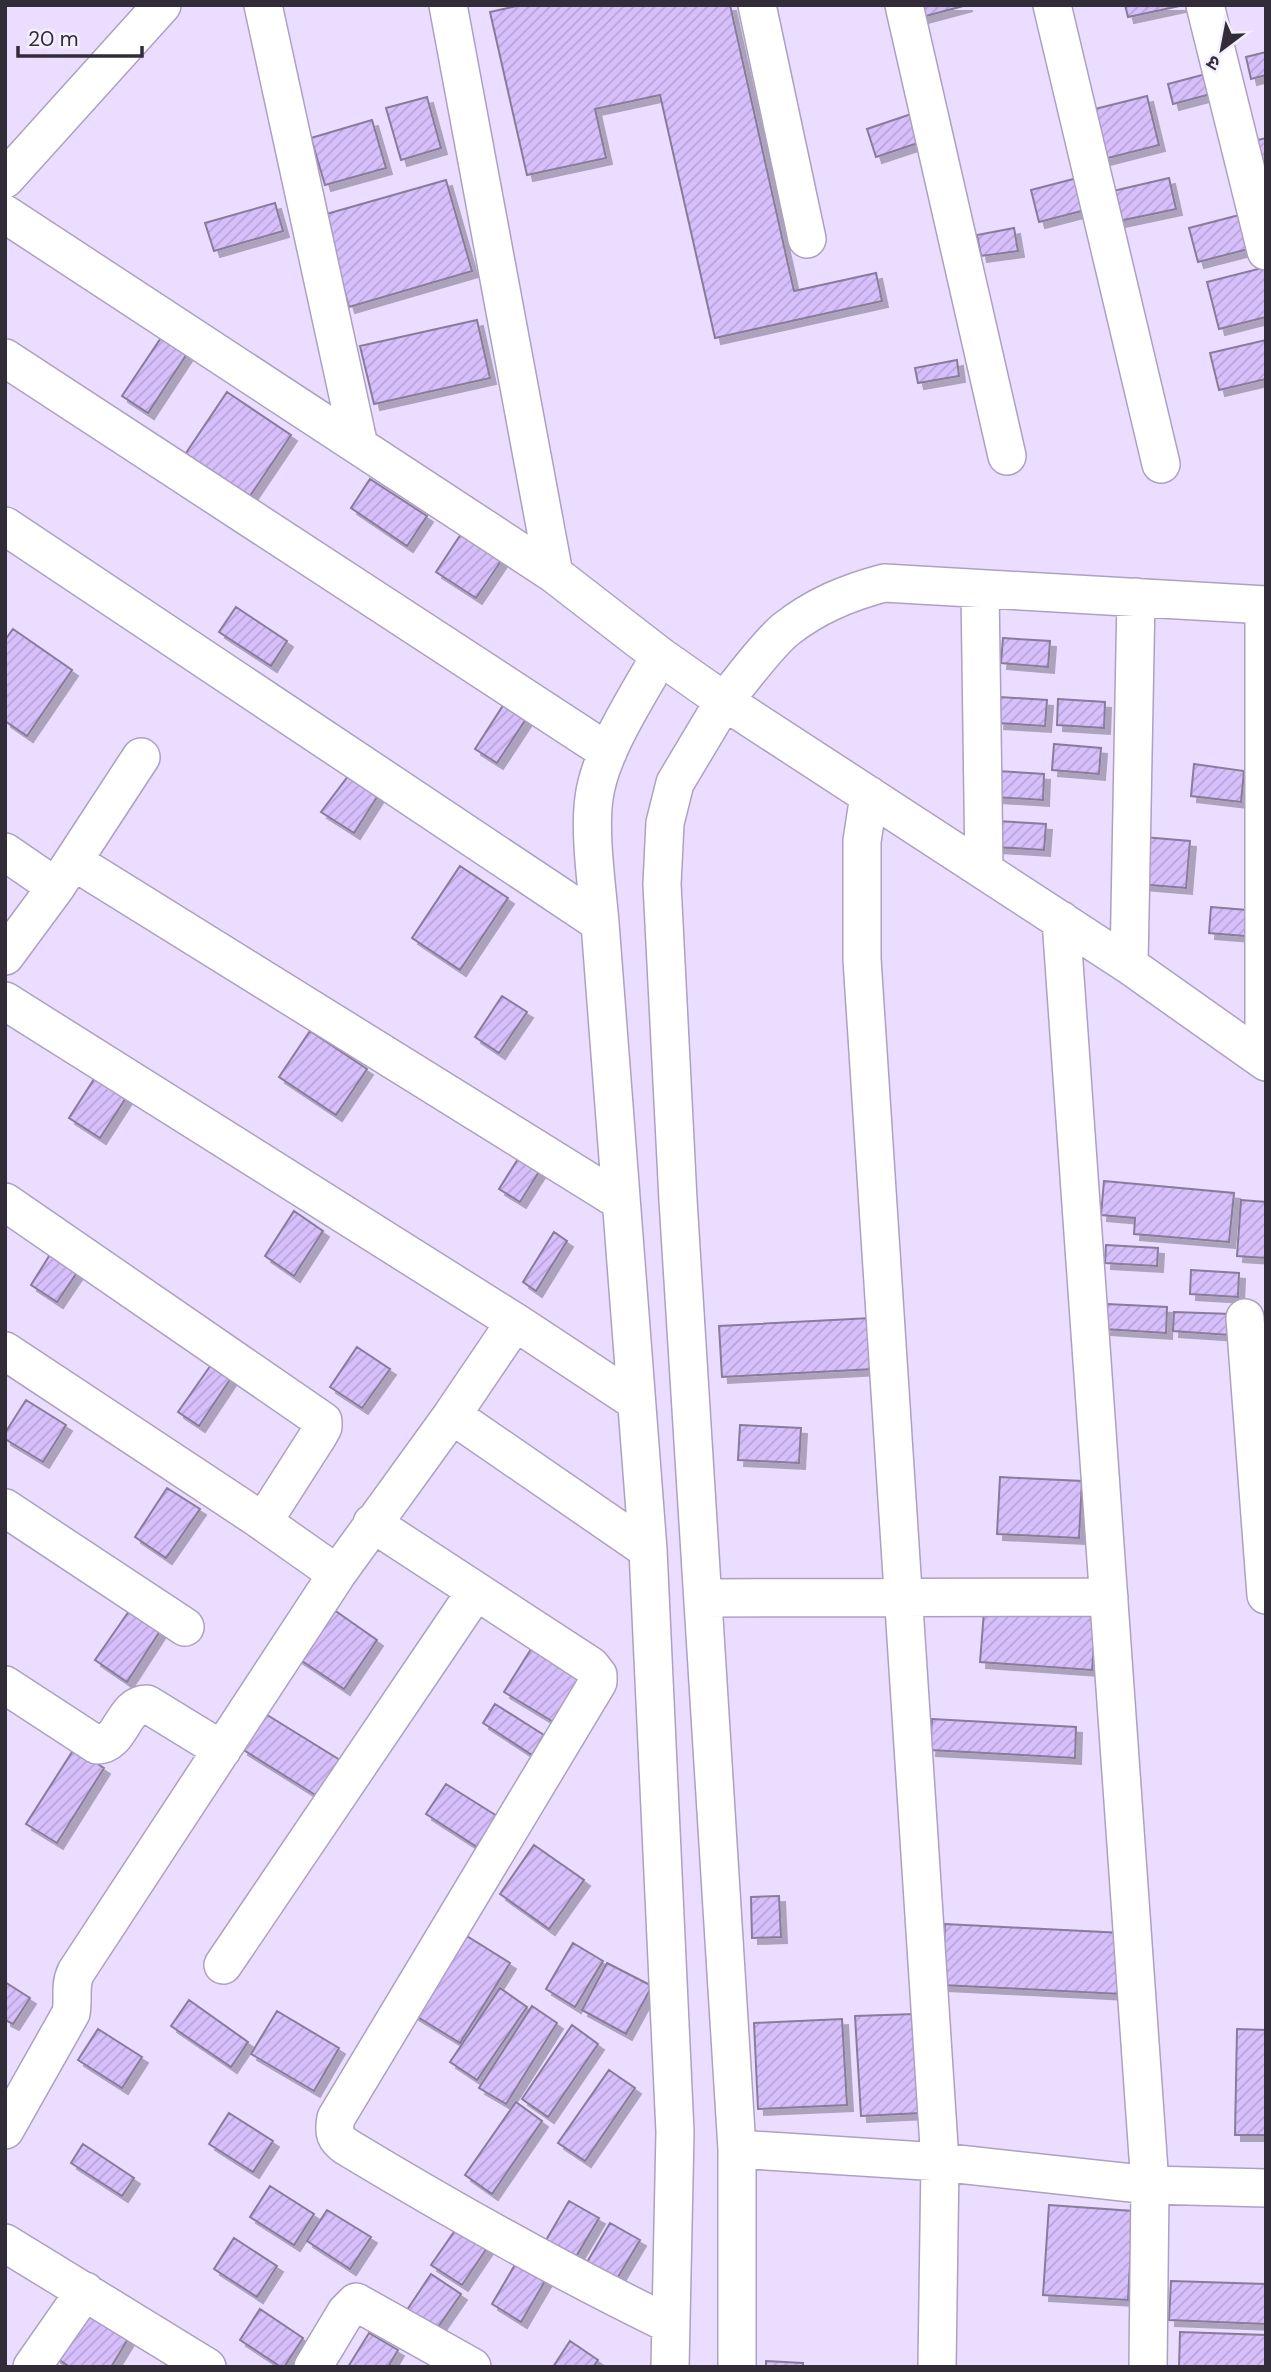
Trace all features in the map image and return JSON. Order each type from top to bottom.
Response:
[{"type":"street","points":[[5,179],[162,5]]},
{"type":"street","points":[[263,5],[359,446]]},
{"type":"street","points":[[448,5],[554,574]]},
{"type":"street","points":[[757,5],[807,239]]},
{"type":"street","points":[[904,5],[1007,456]]},
{"type":"street","points":[[1052,5],[1161,464]]},
{"type":"street","points":[[1205,5],[1266,251]]},
{"type":"street","points":[[5,214],[554,574],[694,680],[1129,965],[1265,1061]]},
{"type":"street","points":[[5,358],[608,752]]},
{"type":"street","points":[[5,526],[600,923]]},
{"type":"street","points":[[670,2367],[675,2132],[648,1550],[594,846],[594,798],[608,752],[694,680],[783,632],[814,609],[848,593],[884,583],[1265,605],[1265,1061]]},
{"type":"street","points":[[980,589],[984,870]]},
{"type":"street","points":[[1129,965],[1136,597]]},
{"type":"street","points":[[694,680],[676,783],[665,823],[662,884],[737,2149],[737,2367]]},
{"type":"street","points":[[5,956],[64,874],[141,757]]},
{"type":"street","points":[[869,795],[863,841],[862,959],[940,2162],[937,2367]]},
{"type":"street","points":[[5,852],[64,874],[620,1201]]},
{"type":"street","points":[[1060,920],[1150,2185],[1148,2367]]},
{"type":"street","points":[[5,1002],[515,1322],[635,1401]]},
{"type":"street","points":[[5,1202],[323,1421],[318,1436],[262,1522]]},
{"type":"street","points":[[1245,1318],[1266,1595]]},
{"type":"street","points":[[5,2130],[71,2013],[72,1980],[76,1972],[337,1574],[452,1415],[515,1322]]},
{"type":"street","points":[[5,1351],[337,1574]]},
{"type":"street","points":[[452,1415],[648,1550]]},
{"type":"street","points":[[5,1508],[185,1627]]},
{"type":"street","points":[[372,1523],[591,1666],[598,1675],[597,1682],[336,2118],[333,2132],[338,2141],[347,2147],[454,2212],[567,2274],[669,2324]]},
{"type":"street","points":[[223,1965],[476,1591]]},
{"type":"street","points":[[703,1598],[1109,1597]]},
{"type":"street","points":[[5,1685],[97,1745],[105,1745],[111,1740],[133,1708],[139,1704],[147,1704],[222,1750]]},
{"type":"street","points":[[737,2149],[940,2162],[1150,2185],[1266,2188]]},
{"type":"street","points":[[5,2243],[207,2367]]},
{"type":"street","points":[[32,2367],[85,2291]]},
{"type":"street","points":[[313,2367],[346,2312],[356,2302],[472,2367]]},
{"type":"building","points":[[521,5],[730,5],[794,291],[876,273],[882,301],[715,338],[660,95],[595,109],[606,158],[527,175],[490,12]]},
{"type":"building","points":[[919,5],[967,5],[922,17]]},
{"type":"building","points":[[1125,5],[1180,5],[1180,6],[1128,17]]},
{"type":"building","points":[[1266,52],[1266,75],[1251,79],[1246,57]]},
{"type":"building","points":[[1206,74],[1211,94],[1173,104],[1168,84]]},
{"type":"building","points":[[1147,96],[1159,145],[1104,159],[1091,110]]},
{"type":"building","points":[[427,97],[441,148],[401,160],[386,108]]},
{"type":"building","points":[[923,110],[933,138],[876,157],[867,129]]},
{"type":"building","points":[[372,120],[386,168],[325,185],[311,138]]},
{"type":"building","points":[[1266,138],[1266,171],[1263,171],[1254,141]]},
{"type":"building","points":[[1085,176],[1093,208],[1039,222],[1031,190]]},
{"type":"building","points":[[1169,178],[1176,209],[1119,221],[1113,191]]},
{"type":"building","points":[[446,180],[472,271],[349,307],[323,215]]},
{"type":"building","points":[[275,203],[283,231],[214,251],[205,223]]},
{"type":"building","points":[[1251,212],[1260,246],[1198,262],[1189,228]]},
{"type":"building","points":[[1014,228],[1018,251],[981,256],[977,235]]},
{"type":"building","points":[[1266,267],[1266,317],[1219,329],[1207,282]]},
{"type":"building","points":[[477,320],[490,378],[374,404],[360,346]]},
{"type":"building","points":[[171,323],[196,340],[148,413],[122,396]]},
{"type":"building","points":[[1266,340],[1266,379],[1219,390],[1210,353]]},
{"type":"building","points":[[957,360],[959,376],[918,383],[915,368]]},
{"type":"building","points":[[227,392],[291,435],[246,502],[182,459]]},
{"type":"building","points":[[370,479],[427,516],[407,546],[351,508]]},
{"type":"building","points":[[467,525],[507,552],[476,598],[436,572]]},
{"type":"building","points":[[236,607],[287,641],[271,666],[219,632]]},
{"type":"building","points":[[13,629],[72,670],[27,736],[5,721],[5,640]]},
{"type":"building","points":[[1003,638],[1050,641],[1048,667],[1001,663]]},
{"type":"building","points":[[1000,697],[1047,700],[1045,726],[998,723]]},
{"type":"building","points":[[1058,699],[1105,702],[1104,728],[1057,725]]},
{"type":"building","points":[[504,704],[526,719],[497,763],[475,749]]},
{"type":"building","points":[[1054,744],[1101,748],[1099,774],[1052,770]]},
{"type":"building","points":[[1194,764],[1244,771],[1241,802],[1191,796]]},
{"type":"building","points":[[997,771],[1044,774],[1043,800],[996,797]]},
{"type":"building","points":[[349,775],[377,797],[354,833],[321,812]]},
{"type":"building","points":[[998,821],[1046,824],[1044,850],[996,847]]},
{"type":"building","points":[[1143,837],[1190,841],[1186,888],[1139,884]]},
{"type":"building","points":[[460,866],[508,898],[460,970],[412,938]]},
{"type":"building","points":[[1211,907],[1259,911],[1257,937],[1209,933]]},
{"type":"building","points":[[502,996],[527,1012],[499,1053],[475,1037]]},
{"type":"building","points":[[310,1031],[367,1069],[336,1115],[279,1077]]},
{"type":"building","points":[[98,1073],[129,1093],[100,1138],[69,1118]]},
{"type":"building","points":[[521,1154],[542,1167],[520,1202],[499,1189]]},
{"type":"building","points":[[1104,1181],[1234,1193],[1229,1242],[1134,1234],[1135,1218],[1101,1215]]},
{"type":"building","points":[[1241,1200],[1266,1202],[1266,1258],[1237,1256]]},
{"type":"building","points":[[294,1211],[323,1231],[294,1276],[265,1256]]},
{"type":"building","points":[[554,1232],[567,1241],[536,1291],[523,1282]]},
{"type":"building","points":[[1106,1245],[1158,1248],[1157,1266],[1105,1263]]},
{"type":"building","points":[[51,1253],[78,1271],[57,1302],[31,1285]]},
{"type":"building","points":[[1191,1270],[1239,1273],[1238,1297],[1190,1294]]},
{"type":"building","points":[[1107,1304],[1167,1307],[1166,1333],[1105,1329]]},
{"type":"building","points":[[1174,1312],[1231,1314],[1230,1335],[1173,1331]]},
{"type":"building","points":[[871,1318],[874,1369],[722,1377],[719,1326]]},
{"type":"building","points":[[357,1347],[390,1369],[362,1408],[330,1387]]},
{"type":"building","points":[[213,1362],[233,1375],[199,1426],[178,1412]]},
{"type":"building","points":[[26,1400],[66,1425],[43,1462],[5,1439],[5,1433]]},
{"type":"building","points":[[740,1425],[801,1428],[799,1463],[738,1460]]},
{"type":"building","points":[[1000,1477],[1082,1481],[1079,1538],[997,1534]]},
{"type":"building","points":[[167,1488],[200,1509],[166,1558],[135,1537]]},
{"type":"building","points":[[985,1599],[1097,1607],[1092,1670],[980,1662]]},
{"type":"building","points":[[327,1605],[377,1640],[344,1689],[293,1655]]},
{"type":"building","points":[[129,1611],[160,1631],[127,1682],[95,1660]]},
{"type":"building","points":[[538,1638],[594,1672],[560,1726],[504,1692]]},
{"type":"building","points":[[495,1704],[544,1735],[532,1755],[483,1723]]},
{"type":"building","points":[[264,1713],[340,1760],[317,1796],[242,1749]]},
{"type":"building","points":[[932,1719],[1076,1727],[1075,1758],[930,1750]]},
{"type":"building","points":[[74,1749],[104,1768],[57,1843],[26,1824]]},
{"type":"building","points":[[446,1784],[497,1816],[477,1847],[426,1814]]},
{"type":"building","points":[[534,1845],[584,1880],[549,1929],[500,1894]]},
{"type":"building","points":[[779,1896],[781,1937],[752,1938],[751,1897]]},
{"type":"building","points":[[945,1924],[1123,1933],[1121,1994],[942,1985]]},
{"type":"building","points":[[454,1928],[510,1963],[460,2043],[403,2008]]},
{"type":"building","points":[[573,1943],[603,1961],[575,2007],[546,1989]]},
{"type":"building","points":[[607,1963],[652,1986],[626,2034],[582,2010]]},
{"type":"building","points":[[5,1982],[30,1998],[13,2024],[5,2020]]},
{"type":"building","points":[[500,1988],[527,2007],[477,2080],[450,2062]]},
{"type":"building","points":[[189,2000],[248,2042],[231,2067],[171,2026]]},
{"type":"building","points":[[532,2006],[557,2023],[506,2104],[479,2088]]},
{"type":"building","points":[[277,2011],[339,2048],[314,2091],[251,2054]]},
{"type":"building","points":[[915,2014],[921,2113],[861,2116],[855,2016]]},
{"type":"building","points":[[842,2019],[847,2105],[758,2109],[754,2023]]},
{"type":"building","points":[[572,2025],[598,2044],[548,2117],[522,2099]]},
{"type":"building","points":[[98,2029],[142,2057],[122,2088],[78,2060]]},
{"type":"building","points":[[1237,2029],[1266,2030],[1266,2135],[1235,2135]]},
{"type":"building","points":[[609,2070],[635,2088],[585,2161],[558,2143]]},
{"type":"building","points":[[516,2102],[542,2121],[492,2194],[465,2175]]},
{"type":"building","points":[[229,2113],[273,2141],[253,2172],[209,2144]]},
{"type":"building","points":[[83,2144],[134,2178],[122,2196],[71,2163]]},
{"type":"building","points":[[270,2186],[314,2214],[294,2245],[250,2217]]},
{"type":"building","points":[[569,2201],[599,2218],[571,2265],[542,2247]]},
{"type":"building","points":[[1049,2205],[1133,2211],[1128,2300],[1043,2295]]},
{"type":"building","points":[[327,2210],[371,2237],[350,2269],[307,2241]]},
{"type":"building","points":[[461,2222],[491,2242],[462,2285],[431,2265]]},
{"type":"building","points":[[610,2223],[640,2240],[612,2287],[583,2269]]},
{"type":"building","points":[[234,2238],[277,2266],[257,2297],[214,2269]]},
{"type":"building","points":[[519,2258],[548,2276],[521,2322],[492,2304]]},
{"type":"building","points":[[431,2274],[461,2294],[434,2333],[405,2313]]},
{"type":"building","points":[[1171,2281],[1266,2284],[1266,2324],[1169,2320]]},
{"type":"building","points":[[260,2309],[303,2338],[284,2367],[240,2340]]},
{"type":"building","points":[[84,2312],[128,2339],[111,2367],[70,2367],[55,2357]]},
{"type":"building","points":[[1180,2332],[1266,2335],[1266,2367],[1179,2367]]},
{"type":"building","points":[[369,2333],[398,2350],[388,2367],[348,2367]]},
{"type":"building","points":[[570,2341],[598,2360],[593,2367],[553,2367]]},
{"type":"building","points":[[766,2361],[803,2363],[803,2367],[766,2367]]}]
